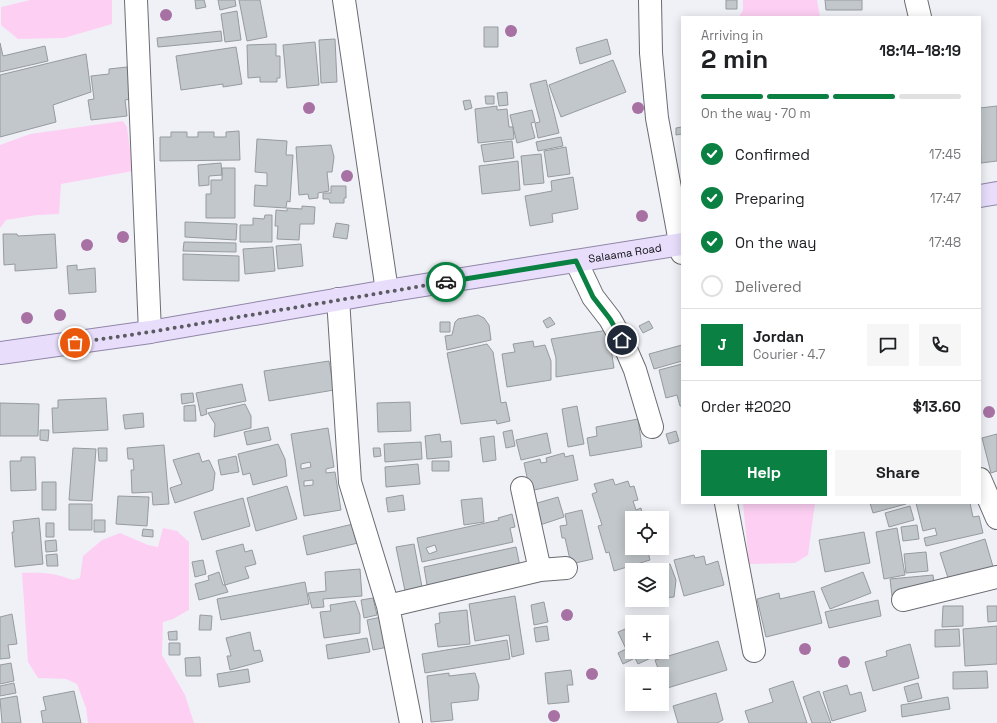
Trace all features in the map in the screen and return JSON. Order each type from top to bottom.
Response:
[{"type":"main road","points":[[981,196],[997,193]]},
{"type":"main road","name":"Salaama Road","points":[[0,353],[150,332],[387,291],[576,261],[681,247]]},
{"type":"street","points":[[136,0],[150,332]]},
{"type":"street","points":[[344,0],[387,291]]},
{"type":"street","points":[[650,0],[651,53],[657,118],[681,247]]},
{"type":"street","points":[[916,0],[920,16]]},
{"type":"street","points":[[576,261],[593,297],[610,319],[622,340],[635,370],[652,427]]},
{"type":"street","points":[[338,299],[350,482],[388,606],[411,723]]},
{"type":"street","points":[[981,481],[997,518]]},
{"type":"street","points":[[522,488],[540,570]]},
{"type":"street","points":[[726,504],[754,651]]},
{"type":"street","points":[[388,606],[540,570],[566,568]]},
{"type":"street","points":[[903,600],[997,577]]},
{"type":"shaded area","points":[[30,0],[112,0],[112,24],[64,38],[18,39],[1,25],[1,7]]},
{"type":"shaded area","points":[[743,0],[817,0],[820,16],[740,16],[743,10]]},
{"type":"shaded area","points":[[123,121],[127,127],[133,171],[61,184],[59,214],[37,215],[6,220],[0,228],[0,145],[30,134]]},
{"type":"shaded area","points":[[743,504],[815,504],[808,555],[795,563],[749,564]]},
{"type":"shaded area","points":[[163,528],[177,531],[189,542],[189,610],[173,619],[163,622],[162,655],[185,695],[194,723],[88,723],[86,708],[77,684],[66,679],[38,678],[28,662],[22,573],[48,574],[73,580],[80,578],[83,556],[102,540],[120,533],[148,545],[158,547]]},
{"type":"building","points":[[195,0],[204,0],[206,7],[196,9]]},
{"type":"building","points":[[218,0],[235,0],[236,6],[220,10]]},
{"type":"building","points":[[239,0],[260,0],[267,37],[247,41]]},
{"type":"building","points":[[726,0],[737,0],[737,9],[726,9]]},
{"type":"building","points":[[825,0],[862,0],[862,10],[826,10]]},
{"type":"building","points":[[237,11],[241,40],[225,42],[221,14]]},
{"type":"building","points":[[484,27],[498,27],[498,47],[484,47]]},
{"type":"building","points":[[221,31],[222,41],[158,47],[157,38]]},
{"type":"building","points":[[335,39],[337,82],[321,83],[319,40]]},
{"type":"building","points":[[607,39],[611,54],[580,64],[576,48]]},
{"type":"building","points":[[315,42],[319,85],[287,88],[283,45]]},
{"type":"building","points":[[0,43],[3,56],[45,46],[48,61],[0,72]]},
{"type":"building","points":[[276,44],[276,56],[280,56],[280,78],[277,78],[277,82],[260,82],[260,77],[248,78],[247,45]]},
{"type":"building","points":[[236,47],[242,84],[223,87],[223,84],[181,90],[176,56]]},
{"type":"building","points":[[86,54],[91,92],[53,105],[56,122],[0,137],[0,75]]},
{"type":"building","points":[[613,60],[626,92],[561,117],[549,85]]},
{"type":"building","points":[[127,67],[131,99],[125,100],[127,116],[91,120],[88,100],[94,99],[91,76],[109,74],[109,69]]},
{"type":"building","points":[[546,80],[559,133],[538,138],[535,123],[540,122],[530,84]]},
{"type":"building","points":[[507,92],[508,105],[499,106],[497,93]]},
{"type":"building","points":[[485,96],[494,96],[494,104],[486,104]]},
{"type":"building","points":[[470,100],[472,108],[465,110],[463,101]]},
{"type":"building","points":[[497,106],[497,110],[507,109],[509,127],[513,127],[514,139],[478,143],[475,109]]},
{"type":"building","points":[[997,106],[997,161],[981,163],[981,108]]},
{"type":"building","points":[[532,110],[535,122],[531,123],[535,138],[517,143],[510,115]]},
{"type":"building","points":[[681,127],[681,134],[676,135],[676,128]]},
{"type":"building","points":[[239,131],[240,160],[160,161],[160,137],[171,137],[171,132],[187,132],[187,137],[198,137],[198,132],[214,132],[214,137],[226,137],[226,132]]},
{"type":"building","points":[[561,137],[563,146],[538,151],[536,142]]},
{"type":"building","points":[[257,139],[287,141],[286,155],[293,155],[290,202],[287,201],[286,208],[254,206],[255,185],[267,186],[267,173],[255,172]]},
{"type":"building","points":[[512,141],[514,158],[484,162],[481,145]]},
{"type":"building","points":[[331,145],[334,157],[332,172],[327,172],[329,191],[318,193],[318,198],[309,199],[308,194],[299,195],[296,147]]},
{"type":"building","points":[[566,147],[570,174],[548,177],[544,151]]},
{"type":"building","points":[[541,154],[544,183],[524,185],[521,156]]},
{"type":"building","points":[[518,161],[520,190],[482,194],[479,166]]},
{"type":"building","points":[[221,163],[222,175],[209,176],[209,185],[199,186],[198,165]]},
{"type":"building","points":[[222,168],[235,168],[235,218],[206,218],[206,194],[211,194],[211,180],[222,180]]},
{"type":"building","points":[[573,177],[578,209],[552,214],[553,222],[530,226],[525,196],[552,191],[551,181]]},
{"type":"building","points":[[331,186],[346,186],[346,198],[344,198],[344,203],[330,203],[329,199],[323,199],[323,193],[331,193]]},
{"type":"building","points":[[302,206],[315,207],[314,224],[300,224],[299,240],[277,239],[278,226],[275,226],[276,210],[287,211],[287,208],[302,209]]},
{"type":"building","points":[[265,215],[272,215],[272,242],[240,242],[240,225],[253,225],[253,218],[264,219]]},
{"type":"building","points":[[185,222],[237,224],[236,240],[185,237]]},
{"type":"building","points":[[336,223],[349,225],[347,239],[333,237]]},
{"type":"building","points":[[3,234],[17,234],[18,236],[55,234],[57,268],[15,271],[15,264],[4,265]]},
{"type":"building","points":[[184,242],[236,243],[236,252],[183,251]]},
{"type":"building","points":[[301,244],[303,266],[278,269],[276,246]]},
{"type":"building","points":[[273,247],[275,271],[245,274],[243,249]]},
{"type":"building","points":[[183,254],[239,256],[239,281],[183,280]]},
{"type":"building","points":[[77,265],[77,270],[95,268],[96,292],[69,294],[67,266]]},
{"type":"building","points":[[478,315],[484,318],[489,325],[491,340],[447,350],[445,336],[452,335],[455,322],[458,319]]},
{"type":"building","points":[[550,317],[555,324],[547,328],[543,321]]},
{"type":"building","points":[[649,321],[653,328],[643,333],[639,326]]},
{"type":"building","points":[[440,322],[450,322],[450,332],[440,332]]},
{"type":"building","points":[[608,330],[614,368],[556,377],[556,358],[551,339]]},
{"type":"building","points":[[533,341],[534,347],[545,345],[551,361],[551,380],[507,387],[502,354],[515,352],[513,344]]},
{"type":"building","points":[[487,344],[493,352],[501,403],[506,402],[510,421],[497,424],[496,420],[461,424],[447,353]]},
{"type":"building","points":[[681,345],[681,361],[654,369],[649,354]]},
{"type":"building","points":[[329,361],[334,390],[269,401],[264,371]]},
{"type":"building","points":[[681,364],[681,406],[677,395],[666,398],[659,370]]},
{"type":"building","points":[[242,384],[246,401],[206,409],[207,414],[201,416],[196,393]]},
{"type":"building","points":[[193,393],[194,402],[182,404],[181,394]]},
{"type":"building","points":[[106,398],[108,430],[53,433],[52,408],[58,408],[58,400]]},
{"type":"building","points":[[410,402],[411,431],[378,432],[377,403]]},
{"type":"building","points":[[0,403],[39,404],[38,436],[0,436]]},
{"type":"building","points":[[245,404],[251,416],[251,428],[214,437],[215,424],[208,413]]},
{"type":"building","points":[[195,405],[196,421],[184,421],[184,406]]},
{"type":"building","points":[[577,406],[584,444],[568,447],[562,409]]},
{"type":"building","points":[[143,413],[144,427],[125,429],[123,415]]},
{"type":"building","points":[[638,419],[642,447],[590,456],[587,438],[597,436],[596,427]]},
{"type":"building","points":[[268,427],[271,440],[247,445],[244,432]]},
{"type":"building","points":[[328,428],[334,467],[326,469],[326,473],[335,472],[341,510],[304,516],[291,434]],"holes":[[[310,462],[311,467],[301,469],[301,464]],[[313,480],[313,485],[304,486],[304,481]]]},
{"type":"building","points":[[40,430],[49,430],[48,441],[40,440]]},
{"type":"building","points":[[512,430],[515,446],[506,448],[503,432]]},
{"type":"building","points":[[676,431],[679,441],[669,444],[666,434]]},
{"type":"building","points":[[547,433],[551,453],[521,460],[516,440]]},
{"type":"building","points":[[440,434],[441,442],[451,441],[452,457],[427,459],[425,436]]},
{"type":"building","points":[[997,434],[997,471],[991,473],[982,438]]},
{"type":"building","points":[[494,436],[496,460],[483,462],[480,438]]},
{"type":"building","points":[[421,442],[422,459],[385,462],[384,444]]},
{"type":"building","points":[[278,444],[285,459],[287,476],[253,485],[250,473],[243,475],[238,454]]},
{"type":"building","points":[[164,445],[169,504],[153,505],[152,492],[132,493],[131,470],[134,470],[133,459],[128,459],[127,448]]},
{"type":"building","points":[[73,448],[96,449],[92,501],[69,500]]},
{"type":"building","points":[[98,448],[107,448],[107,461],[99,461]]},
{"type":"building","points":[[373,448],[380,448],[381,456],[374,457]]},
{"type":"building","points":[[199,453],[202,462],[209,460],[215,473],[213,490],[175,503],[170,488],[182,484],[173,460]]},
{"type":"building","points":[[564,453],[565,457],[573,455],[578,480],[530,491],[524,463],[540,459],[541,463],[547,462],[546,458]]},
{"type":"building","points":[[236,456],[239,472],[221,475],[218,460]]},
{"type":"building","points":[[21,457],[35,457],[36,490],[11,491],[10,461],[21,461]]},
{"type":"building","points":[[432,461],[449,461],[449,471],[432,471]]},
{"type":"building","points":[[418,464],[420,484],[386,487],[385,467]]},
{"type":"building","points":[[613,479],[615,485],[628,481],[630,487],[634,486],[638,500],[633,501],[636,510],[641,508],[642,511],[625,511],[625,555],[649,555],[650,560],[640,563],[625,563],[625,568],[614,571],[609,552],[606,553],[598,526],[602,525],[592,494],[597,492],[594,484]]},
{"type":"building","points":[[42,482],[56,482],[56,510],[42,510]]},
{"type":"building","points":[[287,486],[297,519],[256,531],[247,498]]},
{"type":"building","points":[[403,495],[405,510],[388,512],[386,498]]},
{"type":"building","points":[[118,496],[149,497],[147,526],[116,524]]},
{"type":"building","points":[[558,497],[564,517],[540,525],[534,504]]},
{"type":"building","points":[[243,498],[250,526],[202,540],[194,512]]},
{"type":"building","points":[[482,498],[484,522],[464,525],[461,500]]},
{"type":"building","points":[[69,504],[92,504],[92,530],[69,530]]},
{"type":"building","points":[[870,504],[906,504],[873,513]]},
{"type":"building","points":[[916,504],[970,504],[973,517],[979,516],[983,533],[926,546],[924,538],[937,535],[935,528],[923,531]]},
{"type":"building","points":[[910,506],[914,520],[889,527],[885,513]]},
{"type":"building","points":[[582,510],[593,559],[571,564],[565,538],[562,538],[560,526],[567,525],[565,514]]},
{"type":"building","points":[[512,514],[515,527],[510,528],[513,542],[422,562],[417,538],[499,520],[498,518]],"holes":[[[435,545],[437,551],[429,554],[426,548]]]},
{"type":"building","points":[[39,518],[43,564],[15,567],[12,532],[14,532],[13,521]]},
{"type":"building","points":[[94,520],[105,520],[105,532],[94,532]]},
{"type":"building","points":[[46,523],[54,523],[54,537],[46,537]]},
{"type":"building","points":[[353,524],[358,543],[307,555],[303,536]]},
{"type":"building","points":[[917,525],[919,539],[903,541],[901,527]]},
{"type":"building","points":[[897,528],[905,575],[884,579],[876,532]]},
{"type":"building","points":[[143,529],[153,530],[153,537],[142,536]]},
{"type":"building","points":[[864,532],[870,563],[825,572],[819,540]]},
{"type":"building","points":[[985,539],[994,570],[950,584],[940,553]]},
{"type":"building","points":[[56,540],[57,551],[46,552],[45,541]]},
{"type":"building","points":[[243,544],[245,552],[252,550],[256,564],[245,567],[249,578],[225,585],[216,551]]},
{"type":"building","points":[[414,544],[422,587],[405,591],[396,547]]},
{"type":"building","points":[[516,547],[521,571],[428,591],[424,567]]},
{"type":"building","points":[[926,552],[928,571],[906,573],[904,554]]},
{"type":"building","points":[[57,554],[58,566],[47,566],[46,555]]},
{"type":"building","points":[[694,555],[695,558],[704,556],[706,565],[718,561],[724,585],[684,596],[674,560]]},
{"type":"building","points":[[203,560],[206,574],[195,577],[192,562]]},
{"type":"building","points":[[669,564],[676,580],[674,597],[669,597]]},
{"type":"building","points":[[360,569],[362,596],[323,599],[324,607],[312,608],[308,593],[326,591],[325,572]]},
{"type":"building","points":[[219,572],[223,585],[225,585],[228,592],[199,600],[195,584],[209,580],[208,576]]},
{"type":"building","points":[[863,572],[871,593],[830,609],[821,588]]},
{"type":"building","points":[[933,575],[935,591],[892,596],[890,579]]},
{"type":"building","points":[[305,582],[309,604],[221,620],[217,599]]},
{"type":"building","points":[[814,591],[822,623],[766,637],[757,599],[779,593],[780,599]]},
{"type":"building","points":[[515,596],[524,654],[512,657],[509,635],[475,641],[469,604]]},
{"type":"building","points":[[373,598],[377,615],[364,618],[361,600]]},
{"type":"building","points":[[878,600],[881,616],[829,628],[825,612]]},
{"type":"building","points":[[355,601],[360,615],[360,633],[324,638],[320,612],[331,611],[330,605]]},
{"type":"building","points":[[544,602],[548,622],[534,625],[531,605]]},
{"type":"building","points":[[943,606],[963,606],[963,626],[942,627]]},
{"type":"building","points":[[987,606],[997,606],[997,621],[988,622]]},
{"type":"building","points":[[467,610],[470,644],[438,647],[435,624],[440,623],[439,613]]},
{"type":"building","points":[[12,614],[17,644],[8,645],[10,658],[0,659],[0,617]]},
{"type":"building","points":[[200,615],[212,616],[211,630],[199,630]]},
{"type":"building","points":[[381,617],[388,647],[373,650],[367,620]]},
{"type":"building","points":[[547,626],[549,640],[536,642],[534,628]]},
{"type":"building","points":[[997,626],[997,664],[965,666],[963,629]]},
{"type":"building","points":[[625,629],[625,647],[618,632]]},
{"type":"building","points":[[959,629],[960,646],[935,647],[935,630]]},
{"type":"building","points":[[177,631],[177,640],[169,640],[168,632]]},
{"type":"building","points":[[250,632],[254,651],[260,650],[263,661],[230,670],[227,656],[231,656],[226,638]]},
{"type":"building","points":[[367,638],[370,652],[328,659],[326,645]]},
{"type":"building","points":[[507,640],[510,659],[425,673],[422,654]]},
{"type":"building","points":[[718,641],[727,670],[669,687],[669,667],[658,667],[655,660],[669,659],[669,656]]},
{"type":"building","points":[[169,643],[180,643],[180,655],[169,655]]},
{"type":"building","points":[[910,644],[919,678],[873,691],[865,662],[887,656],[886,651]]},
{"type":"building","points":[[625,650],[625,659],[633,659],[623,664],[618,653]]},
{"type":"building","points":[[200,657],[201,676],[186,676],[185,658]]},
{"type":"building","points":[[636,659],[649,659],[638,664]]},
{"type":"building","points":[[11,663],[14,681],[0,684],[0,665]]},
{"type":"building","points":[[248,669],[250,682],[219,687],[217,674]]},
{"type":"building","points":[[571,670],[573,685],[567,685],[569,702],[548,704],[545,673]]},
{"type":"building","points":[[987,671],[988,688],[953,689],[953,672]]},
{"type":"building","points":[[449,673],[449,676],[475,673],[479,686],[478,700],[451,703],[453,720],[431,722],[427,676]]},
{"type":"building","points":[[793,681],[807,723],[749,723],[745,711],[773,702],[769,689]]},
{"type":"building","points":[[14,683],[16,693],[0,696],[0,686]]},
{"type":"building","points":[[918,683],[922,698],[908,702],[904,687]]},
{"type":"building","points":[[847,685],[850,695],[861,692],[866,711],[832,721],[823,692]]},
{"type":"building","points":[[74,691],[81,723],[43,723],[41,711],[46,710],[43,697]]},
{"type":"building","points":[[819,691],[831,723],[812,723],[803,697]]},
{"type":"building","points":[[716,693],[723,720],[717,723],[678,723],[673,706]]},
{"type":"building","points":[[17,696],[21,723],[2,723],[0,699]]},
{"type":"building","points":[[948,697],[950,709],[902,717],[901,705]]},
{"type":"way so far","points":[[75,343],[150,332],[338,299],[446,282]]},
{"type":"route","points":[[446,282],[576,261],[593,297],[610,319],[622,340]]}]
